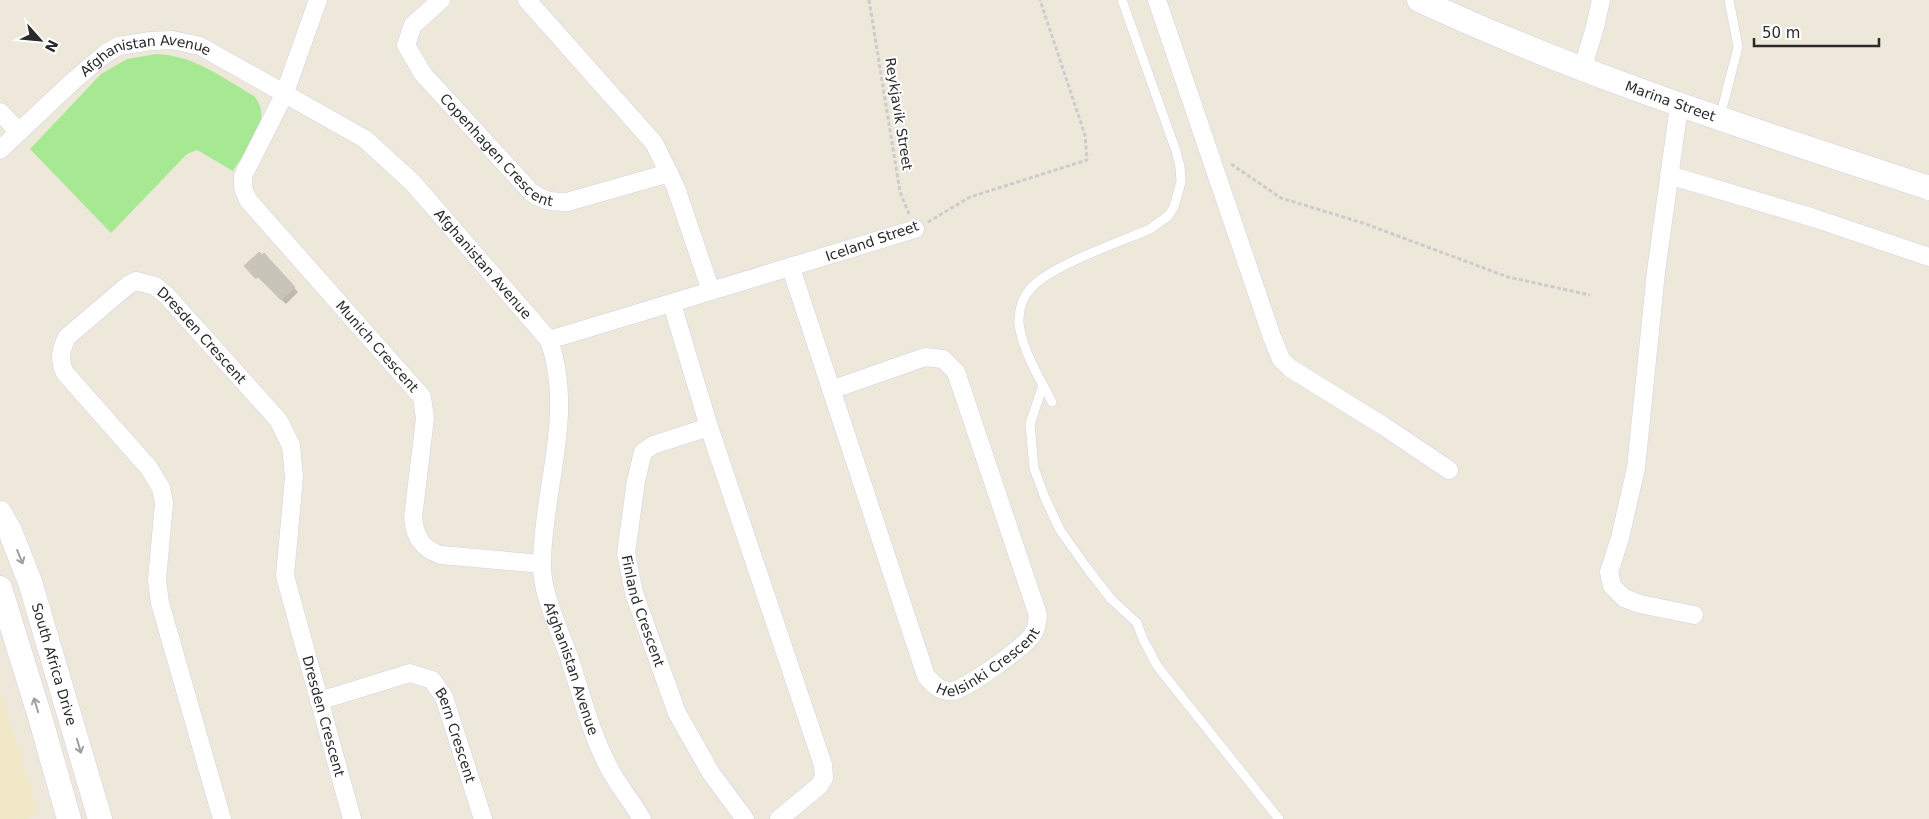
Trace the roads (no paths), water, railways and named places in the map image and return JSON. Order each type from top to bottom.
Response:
[{"type":"street","points":[[284,95],[318,0]]},
{"type":"street","name":"Copenhagen Crescent","points":[[441,0],[413,25],[406,45],[409,54],[423,74],[536,196],[551,202],[567,202],[669,173]]},
{"type":"street","points":[[527,0],[654,143],[669,173],[711,291]]},
{"type":"street","points":[[1157,0],[1281,359],[1303,377],[1385,427],[1449,470]]},
{"type":"street","name":"Marina Street","points":[[1419,0],[1489,33],[1679,106],[1929,188]]},
{"type":"street","points":[[1582,70],[1596,28],[1601,0]]},
{"type":"street","name":"Afghanistan Avenue","points":[[0,150],[106,53],[131,43],[172,40],[200,46],[365,139],[419,190],[549,340],[556,359],[559,381],[558,429],[542,564],[548,596],[597,739],[612,774],[642,819]]},
{"type":"street","name":"Munich Crescent","points":[[284,95],[248,164],[243,176],[243,188],[248,200],[262,217],[422,397],[425,418],[413,518],[414,531],[419,541],[427,548],[441,555],[542,564]]},
{"type":"street","points":[[1679,106],[1656,272],[1636,468],[1620,538],[1609,572],[1612,586],[1624,598],[1640,604],[1694,615]]},
{"type":"street","points":[[0,112],[19,132]]},
{"type":"street","points":[[1670,175],[1814,218],[1929,257]]},
{"type":"street","name":"Iceland Street","points":[[549,340],[915,229]]},
{"type":"street","name":"Helsinki Crescent","points":[[791,268],[926,676],[938,688],[946,690],[960,689],[1027,641],[1038,625],[1038,615],[956,372],[943,359],[925,357],[832,390]]},
{"type":"street","name":"Dresden Crescent","points":[[222,819],[160,602],[157,580],[164,504],[161,488],[149,468],[65,373],[60,363],[62,348],[67,337],[128,285],[136,281],[156,286],[168,296],[279,421],[288,437],[294,460],[294,477],[285,576],[352,819]]},
{"type":"street","points":[[672,304],[709,427],[823,765],[824,778],[819,786],[779,819]]},
{"type":"street","name":"Finland Crescent","points":[[709,427],[653,445],[643,452],[636,480],[626,553],[634,593],[677,713],[711,772],[745,819]]},
{"type":"street","name":"South Africa Drive","points":[[0,513],[10,531],[30,582],[100,819]]},
{"type":"street","points":[[0,588],[69,819]]},
{"type":"street","name":"Bern Crescent","points":[[318,700],[410,673],[432,680],[444,697],[483,819]]},
{"type":"lane","points":[[1052,402],[1026,350],[1019,324],[1020,308],[1026,294],[1043,278],[1073,262],[1150,230],[1168,216],[1179,198],[1181,182],[1176,150],[1122,0]]},
{"type":"lane","points":[[1719,119],[1738,46],[1729,0]]},
{"type":"lane","points":[[1043,385],[1030,424],[1034,468],[1060,530],[1111,599],[1138,623],[1143,639],[1158,667],[1279,819]]}]
